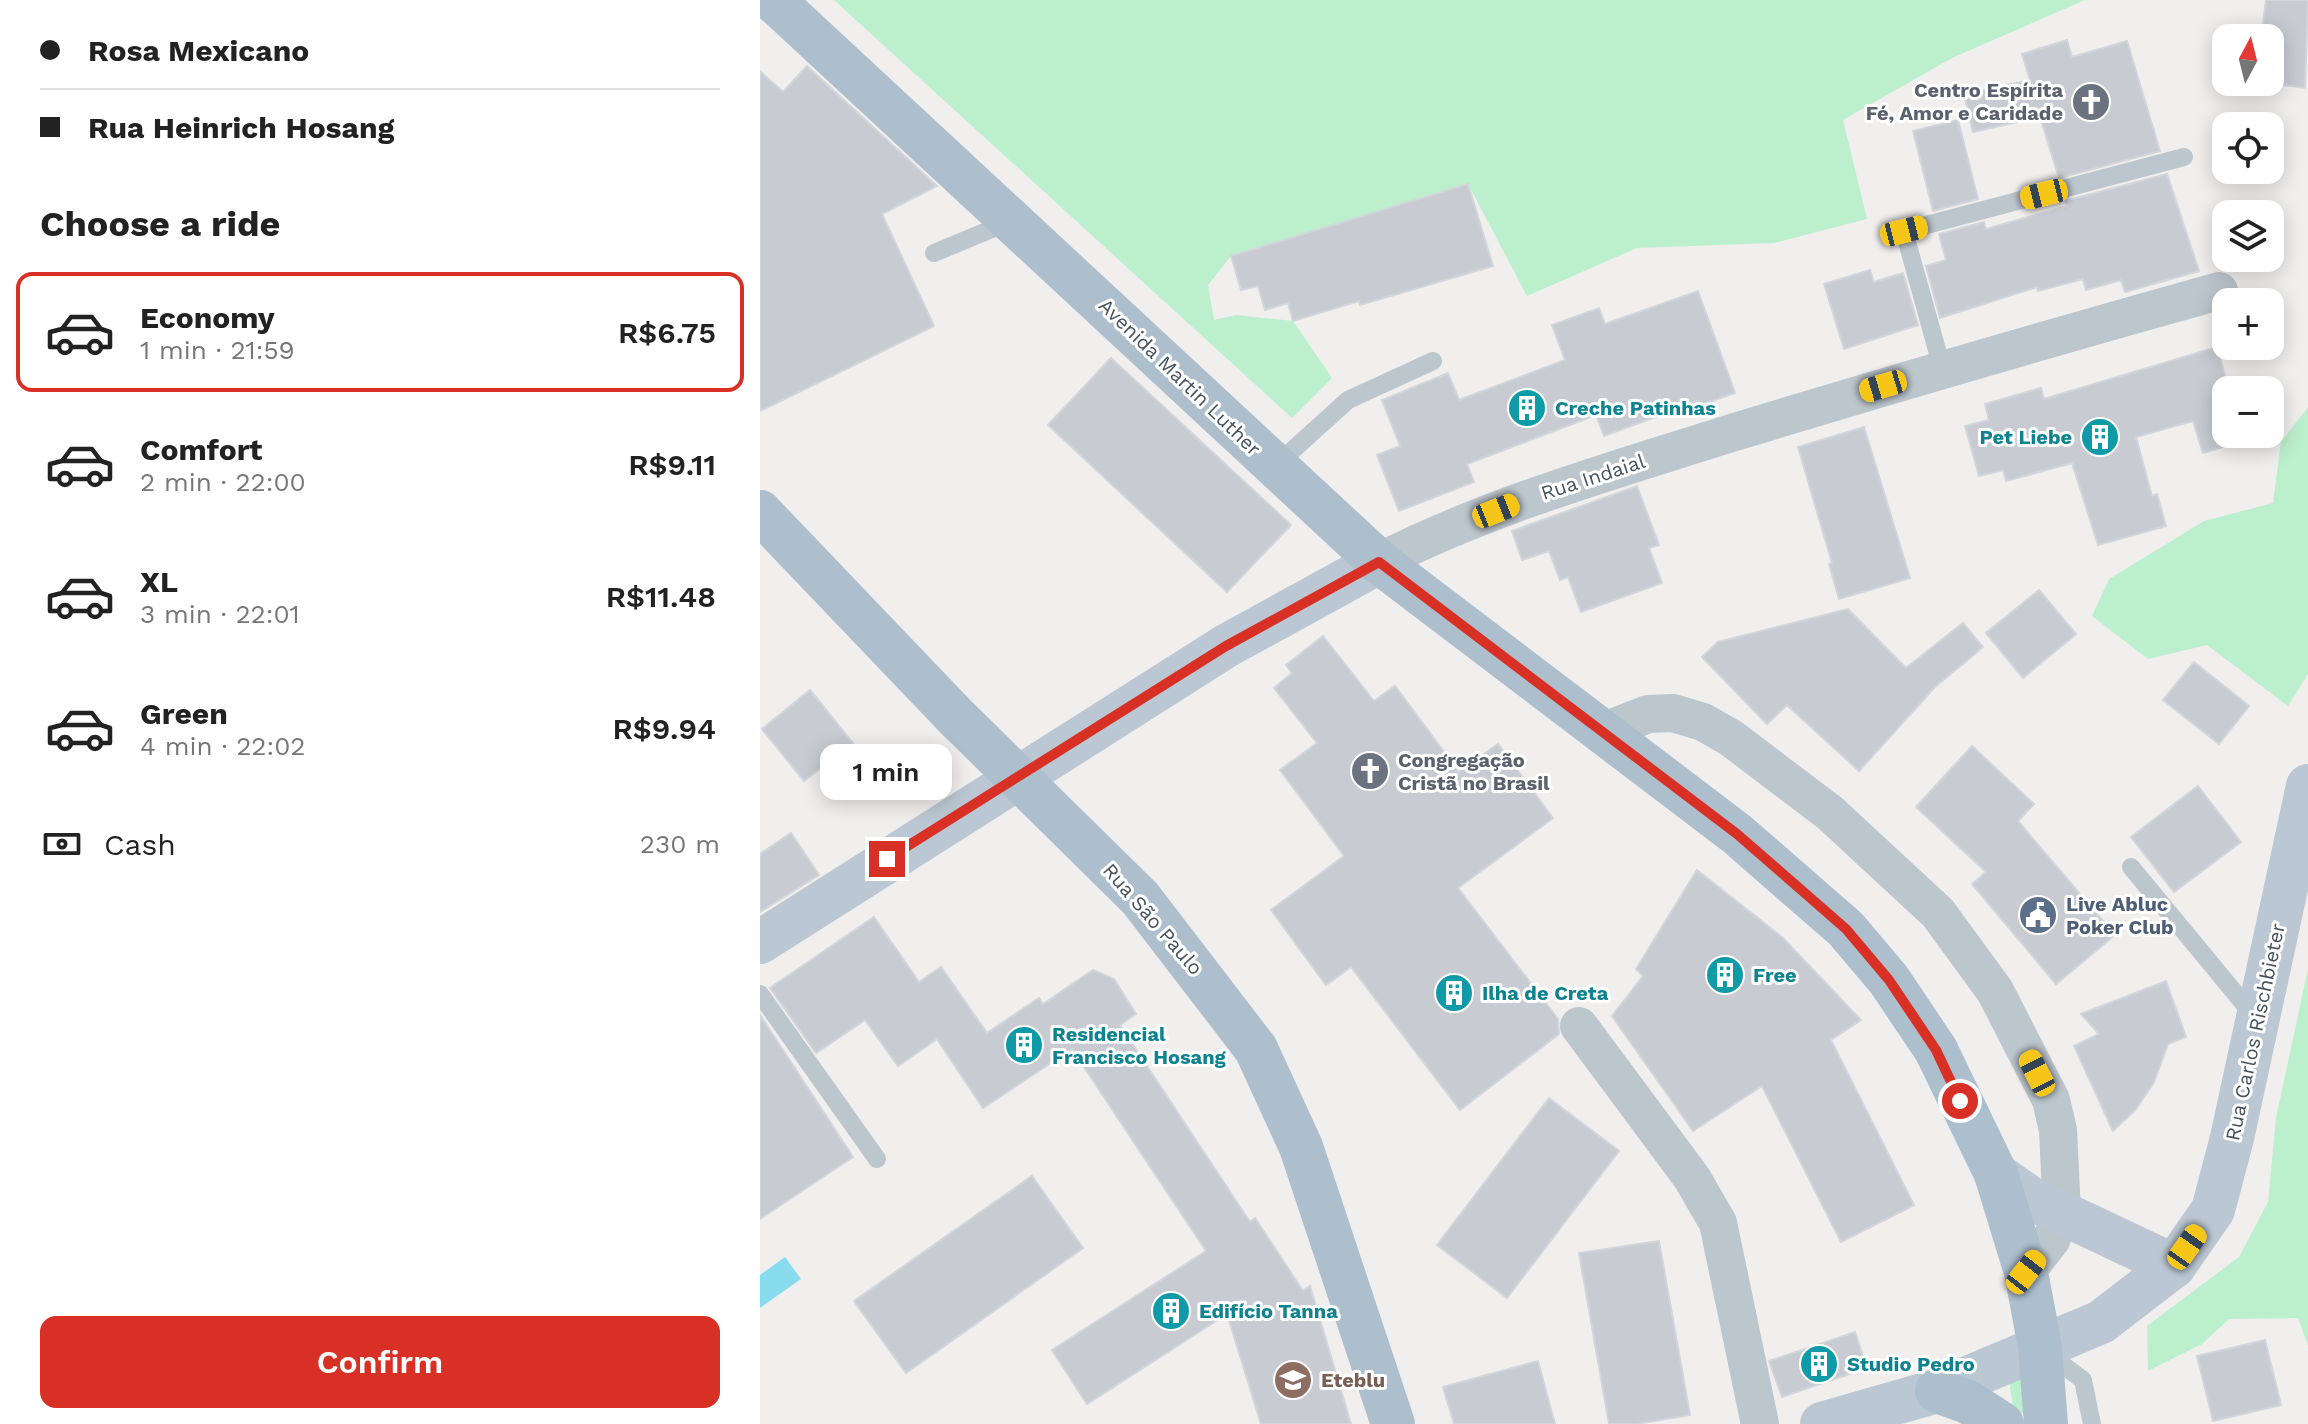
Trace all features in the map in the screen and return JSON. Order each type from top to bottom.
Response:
[{"type":"main road","name":"Avenida Martin Luther","points":[[773,0],[1014,220],[1274,467],[1379,562],[1749,843],[1846,929],[1889,980],[1936,1050],[1996,1174],[2026,1272],[2040,1347],[2046,1424]]},
{"type":"main road","name":"Rua São Paulo","points":[[760,512],[1016,778],[1140,898],[1256,1049],[1301,1147],[1393,1424]]},
{"type":"main road","name":"Rua Indaial","points":[[760,942],[1226,646],[1379,562]]},
{"type":"main road","name":"Rua Carlos Rischbieter","points":[[1822,1424],[1937,1391],[2101,1322],[2174,1266],[2213,1210],[2258,1022],[2308,786]]},
{"type":"main road","points":[[1996,1174],[2030,1198],[2174,1266]]},
{"type":"main road","points":[[1937,1391],[1968,1402],[2002,1424]]},
{"type":"street","name":"Rua Indaial","points":[[1379,562],[1418,542],[1551,490],[1942,368],[2212,293]]},
{"type":"street","points":[[1605,731],[1648,714],[1673,713],[1703,722],[1731,738],[1830,813],[1938,913],[1995,991],[2051,1100],[2058,1130],[2062,1214],[2051,1240],[2026,1272]]},
{"type":"street","points":[[1579,1026],[1692,1178],[1718,1223],[1760,1424]]},
{"type":"lane","points":[[1942,368],[1904,231],[2184,157]]},
{"type":"lane","points":[[934,253],[1014,220]]},
{"type":"lane","points":[[1274,467],[1348,400],[1433,361]]},
{"type":"lane","points":[[2131,867],[2258,1022]]},
{"type":"lane","points":[[760,994],[877,1159]]},
{"type":"lane","points":[[2040,1347],[2083,1380],[2092,1424]]},
{"type":"green space","points":[[834,0],[2085,0],[1952,58],[1843,120],[1867,219],[1774,243],[1637,248],[1527,296],[1468,184],[1231,256],[1208,285],[1214,320],[1236,315],[1293,321],[1332,378],[1292,418]]},
{"type":"green space","points":[[2308,407],[2308,674],[2288,706],[2207,645],[2148,659],[2092,616],[2109,579],[2204,521],[2273,503],[2284,438]]},
{"type":"green space","points":[[2308,969],[2308,1346],[2298,1318],[2229,1319],[2202,1344],[2148,1371],[2147,1326],[2239,1257],[2268,1202],[2276,1118]]},
{"type":"green space","points":[[2030,1367],[2036,1424],[2013,1406],[2008,1375]]},
{"type":"water","points":[[785,1257],[801,1279],[760,1308],[760,1275]]},
{"type":"building","points":[[2266,0],[2308,0],[2305,88],[2284,85],[2284,24],[2263,24]]},
{"type":"building","name":"Centro Espírita Fé, Amor e Caridade","points":[[2067,40],[2072,57],[2127,41],[2160,151],[2059,178],[2040,117],[1973,132],[1964,94],[2030,80],[2022,54]]},
{"type":"building","points":[[807,66],[937,186],[882,214],[934,326],[760,411],[760,71],[783,92]]},
{"type":"building","points":[[1958,120],[1978,199],[1933,211],[1913,131]]},
{"type":"building","points":[[2167,174],[2199,271],[2125,292],[2121,280],[2086,290],[2083,279],[2038,291],[2037,287],[1940,318],[1926,266],[1946,260],[1939,234],[1984,222],[1986,229],[2067,206],[2065,201]]},
{"type":"building","points":[[1468,184],[1493,266],[1293,321],[1288,303],[1265,310],[1258,286],[1241,290],[1231,256]]},
{"type":"building","points":[[1870,270],[1874,282],[1903,273],[1918,325],[1844,349],[1824,284]]},
{"type":"building","points":[[1698,291],[1735,393],[1701,405],[1699,401],[1604,436],[1596,415],[1467,464],[1474,482],[1399,511],[1377,455],[1400,446],[1382,400],[1448,373],[1459,400],[1565,360],[1552,325],[1599,308],[1605,324]]},
{"type":"building","points":[[2212,349],[2212,360],[2221,360],[2225,376],[2212,376],[2212,448],[2220,448],[2203,453],[2193,421],[2136,437],[2152,496],[2157,494],[2166,526],[2098,545],[2072,463],[2006,481],[2003,470],[1979,476],[1965,426],[1989,420],[1985,404],[2041,388],[2044,399]]},
{"type":"building","points":[[1111,358],[1291,525],[1227,592],[1048,425]]},
{"type":"building","points":[[1864,427],[1910,578],[1839,599],[1829,564],[1832,563],[1798,447]]},
{"type":"building","points":[[1637,486],[1659,545],[1649,548],[1662,583],[1581,612],[1568,577],[1560,580],[1549,551],[1522,560],[1512,531]]},
{"type":"building","points":[[2039,590],[2076,634],[2023,678],[1986,633]]},
{"type":"building","points":[[1848,609],[1906,668],[1963,623],[1983,647],[1935,687],[1859,771],[1787,705],[1767,724],[1702,657],[1718,642]]},
{"type":"building","points":[[1323,636],[1374,701],[1395,686],[1459,772],[1498,744],[1553,818],[1458,888],[1558,1019],[1559,1034],[1460,1110],[1351,967],[1326,985],[1271,910],[1344,856],[1280,770],[1317,743],[1274,688],[1292,673],[1286,665]]},
{"type":"building","points":[[2194,662],[2249,706],[2219,744],[2163,700]]},
{"type":"building","points":[[810,690],[853,743],[804,781],[762,729]]},
{"type":"building","points":[[1972,746],[2034,804],[2018,821],[2115,935],[2056,984],[1972,884],[1986,872],[1916,807]]},
{"type":"building","points":[[2198,786],[2241,842],[2174,892],[2131,837]]},
{"type":"building","points":[[791,833],[819,875],[760,912],[760,854]]},
{"type":"building","name":"Free","points":[[1697,870],[1783,938],[1861,1020],[1831,1040],[1914,1205],[1841,1242],[1762,1086],[1693,1131],[1612,1016],[1643,976],[1636,969]]},
{"type":"building","points":[[874,917],[919,982],[941,967],[987,1033],[1039,998],[1043,1004],[1093,970],[1114,979],[1136,1014],[1120,1025],[1250,1222],[1255,1218],[1303,1291],[1310,1286],[1351,1424],[1261,1424],[1227,1314],[1087,1404],[1052,1350],[1206,1251],[1072,1049],[983,1108],[937,1039],[898,1066],[865,1020],[816,1053],[770,988]]},
{"type":"building","points":[[2166,981],[2186,1037],[2168,1044],[2154,1082],[2136,1109],[2113,1131],[2074,1046],[2099,1034],[2081,1014]]},
{"type":"building","points":[[760,1015],[853,1157],[760,1219]]},
{"type":"building","points":[[1549,1098],[1619,1151],[1507,1298],[1437,1245]]},
{"type":"building","points":[[1032,1176],[1083,1248],[906,1373],[854,1301]]},
{"type":"building","points":[[1659,1241],[1690,1415],[1636,1424],[1609,1424],[1579,1253]]},
{"type":"building","name":"Studio Pedro","points":[[1855,1332],[1867,1368],[1782,1397],[1769,1361]]},
{"type":"building","points":[[2265,1340],[2281,1405],[2213,1421],[2197,1356]]},
{"type":"building","points":[[1538,1361],[1555,1424],[1454,1424],[1443,1387]]},
{"type":"place","name":"Centro Espírita Fé, Amor e Caridade","points":[[2091,102]]},
{"type":"place","name":"Creche Patinhas","points":[[1527,408]]},
{"type":"place","name":"Pet Liebe","points":[[2100,437]]},
{"type":"place","name":"Congregação Cristã no Brasil","points":[[1370,771]]},
{"type":"place","name":"Live Abluc Poker Club","points":[[2038,915]]},
{"type":"place","name":"Free","points":[[1725,975]]},
{"type":"place","name":"Ilha de Creta","points":[[1454,993]]},
{"type":"place","name":"Residencial Francisco Hosang","points":[[1024,1045]]},
{"type":"place","name":"Edifício Tanna","points":[[1171,1311]]},
{"type":"place","name":"Studio Pedro","points":[[1819,1364]]},
{"type":"place","name":"Eteblu","points":[[1293,1380]]},
{"type":"route","points":[[887,859],[1226,646],[1328,587],[1379,562],[1737,834],[1846,929],[1889,980],[1936,1050],[1960,1101]]}]
